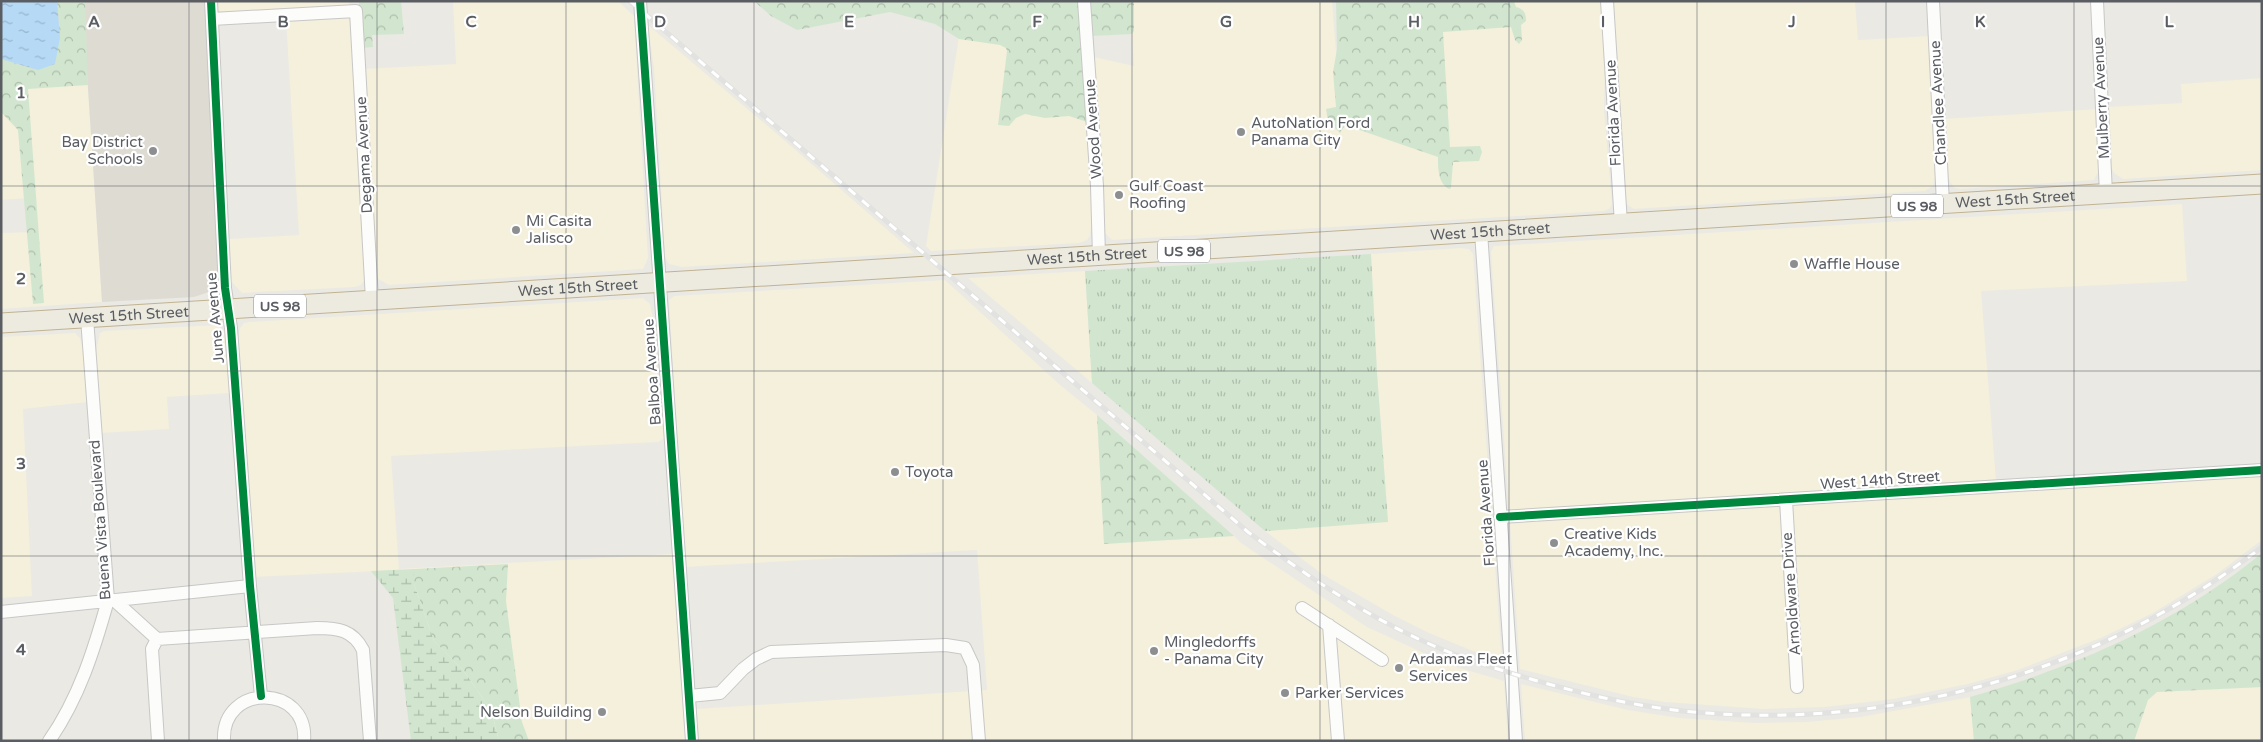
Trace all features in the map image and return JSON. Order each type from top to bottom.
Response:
[{"type":"highway","name":"West 15th Street","points":[[1,323],[2262,184]]},
{"type":"street","name":"June Avenue","points":[[210,1],[225,288],[229,309],[254,632],[262,696]]},
{"type":"street","name":"Balboa Avenue","points":[[640,1],[658,283],[692,741]]},
{"type":"street","name":"Wood Avenue","points":[[1084,1],[1097,186],[1099,256]]},
{"type":"street","name":"Florida Avenue","points":[[1607,1],[1621,224]]},
{"type":"street","name":"Chandlee Avenue","points":[[1933,1],[1943,204]]},
{"type":"street","name":"Mulberry Avenue","points":[[2096,1],[2106,194]]},
{"type":"street","name":"Degama Avenue","points":[[212,19],[356,11],[372,300]]},
{"type":"street","name":"Florida Avenue","points":[[1481,232],[1516,741]]},
{"type":"street","name":"Buena Vista Boulevard","points":[[49,741],[64,720],[78,693],[111,600],[87,318]]},
{"type":"street","name":"West 14th Street","points":[[1500,517],[2262,470]]},
{"type":"street","name":"Arnoldware Drive","points":[[1786,500],[1798,687]]},
{"type":"street","points":[[1,612],[250,586]]},
{"type":"street","points":[[111,600],[146,626],[157,639]]},
{"type":"street","points":[[1302,608],[1382,660]]},
{"type":"street","points":[[1329,626],[1338,741]]},
{"type":"street","points":[[157,639],[327,628],[344,630],[354,636],[363,650],[370,741]]},
{"type":"street","points":[[157,639],[152,650],[158,741]]},
{"type":"street","points":[[689,696],[720,693],[743,669],[756,659],[771,652],[946,644],[965,648],[974,665],[979,741]]},
{"type":"street","points":[[224,741],[226,722],[232,712],[244,702],[262,696],[280,700],[292,708],[302,725],[304,741]]},
{"type":"shaded area","name":"Bay District Schools","points":[[1,1],[205,1],[219,271],[216,283],[209,292],[194,297],[102,302],[87,73],[1,79]]},
{"type":"shaded area","points":[[216,1],[349,1],[349,7],[216,13]]},
{"type":"shaded area","points":[[453,1],[618,1],[634,16],[648,258],[643,269],[389,285],[376,278],[364,69],[456,64]]},
{"type":"shaded area","points":[[1130,1],[1332,1],[1341,116],[1435,1],[1601,1],[1605,66],[1604,110],[1612,204],[1609,209],[1604,211],[1112,240],[1104,232],[1094,57],[1134,66]]},
{"type":"shaded area","points":[[1612,1],[1855,1],[1858,40],[1930,36],[1936,173],[1933,186],[1925,191],[1634,209],[1626,203]]},
{"type":"shaded area","points":[[345,16],[352,21],[365,279],[361,285],[355,287],[242,293],[231,281],[228,239],[299,235],[286,19]]},
{"type":"shaded area","points":[[648,25],[914,253],[681,267],[669,264],[665,257],[654,69]]},
{"type":"shaded area","points":[[960,30],[1083,55],[1093,208],[1090,236],[1087,240],[1079,243],[931,251],[926,246]]},
{"type":"shaded area","points":[[87,73],[102,302],[1,309],[1,233],[31,232],[29,198],[1,200],[1,79]]},
{"type":"shaded area","points":[[2262,78],[2262,170],[2123,179],[2114,173],[2111,167],[2107,107],[2182,103],[2181,84]]},
{"type":"shaded area","points":[[2098,109],[2100,168],[2094,180],[1961,189],[1955,188],[1950,182],[1946,166],[1943,119]]},
{"type":"shaded area","points":[[2182,204],[2187,281],[1981,291],[1996,481],[1509,511],[1491,252],[1494,246]]},
{"type":"shaded area","points":[[1469,249],[1473,254],[1502,663],[1429,633],[1393,615],[1322,574],[1265,531],[1388,521],[1377,373],[1371,254]]},
{"type":"shaded area","points":[[1085,271],[1092,383],[968,278],[1001,276]]},
{"type":"shaded area","points":[[945,280],[1059,384],[1097,415],[1104,544],[1234,536],[1241,543],[1367,627],[1450,665],[1504,681],[1508,741],[698,741],[696,709],[987,690],[977,550],[685,567],[669,300],[674,296]]},
{"type":"shaded area","points":[[643,298],[650,304],[652,314],[664,438],[658,442],[391,456],[399,569],[674,554],[688,741],[412,741],[399,570],[253,577],[238,336],[240,328],[244,323],[249,322]]},
{"type":"shaded area","points":[[217,325],[225,332],[227,337],[230,393],[167,397],[169,429],[100,433],[95,357],[100,333],[104,331]]},
{"type":"shaded area","points":[[75,333],[80,338],[86,363],[88,402],[23,409],[32,596],[1,598],[1,337]]},
{"type":"shaded area","points":[[2262,475],[2262,540],[2217,574],[2153,613],[2103,637],[2018,670],[1968,684],[1893,699],[1825,707],[1763,709],[1665,702],[1633,697],[1520,669],[1510,522],[1781,506],[1793,693],[1803,692],[1791,505]]},
{"type":"shaded area","points":[[1521,684],[1628,710],[1679,718],[1755,723],[1807,722],[1860,717],[1970,697],[1974,741],[1525,741]]},
{"type":"shaded area","points":[[2262,687],[2262,741],[2134,741],[2148,700],[2157,692]]},
{"type":"green space","points":[[57,1],[85,1],[88,85],[28,89],[44,303],[33,304],[18,130],[1,112],[1,59],[38,70],[60,38]]},
{"type":"green space","points":[[359,1],[401,1],[404,34],[372,35],[373,47],[362,48]]},
{"type":"green space","points":[[754,1],[1079,1],[1087,122],[1069,116],[1045,118],[1025,114],[1016,118],[1009,126],[998,125],[1007,51],[1006,48],[1000,45],[959,39],[935,24],[890,12],[797,30],[771,16]]},
{"type":"green space","points":[[1089,1],[1134,1],[1134,31],[1132,34],[1092,36]]},
{"type":"green space","points":[[1336,1],[1514,1],[1516,7],[1524,12],[1526,21],[1521,25],[1522,40],[1519,44],[1515,40],[1511,27],[1443,32],[1450,147],[1480,146],[1482,152],[1479,161],[1453,162],[1451,188],[1449,189],[1445,186],[1441,179],[1438,157],[1345,125],[1340,133],[1328,121],[1326,109],[1336,107],[1333,72],[1337,49]]},
{"type":"green space","points":[[1371,254],[1377,373],[1388,522],[1265,531],[1092,383],[1085,271]]},
{"type":"green space","points":[[1097,415],[1234,536],[1104,544]]},
{"type":"green space","points":[[2262,553],[2262,687],[2157,692],[2148,700],[2134,741],[1974,741],[1970,697],[2048,672],[2124,640],[2195,601]]},
{"type":"green space","points":[[508,564],[506,601],[522,722],[529,741],[499,741],[491,710],[463,670],[434,641],[414,584],[414,569]]},
{"type":"green space","points":[[414,569],[414,584],[434,641],[463,670],[491,710],[499,741],[411,741],[393,598],[371,571]]},
{"type":"water","points":[[1,1],[57,1],[60,38],[55,64],[38,70],[1,59]]},
{"type":"railway","points":[[630,1],[1248,532],[1290,563],[1356,606],[1401,631],[1479,663],[1576,691],[1619,701],[1684,711],[1780,715],[1854,710],[1927,699],[1999,681],[2069,657],[2137,626],[2201,589],[2262,547]]},
{"type":"cycle path","points":[[211,1],[225,288],[231,328],[250,586],[261,696]]},
{"type":"cycle path","points":[[640,1],[692,741]]},
{"type":"cycle path","points":[[1500,517],[2262,470]]},
{"type":"place","name":"AutoNation Ford Panama City","points":[[1241,132]]},
{"type":"place","name":"Bay District Schools","points":[[153,151]]},
{"type":"place","name":"Gulf Coast Roofing","points":[[1119,195]]},
{"type":"place","name":"Mi Casita Jalisco","points":[[516,230]]},
{"type":"place","name":"Waffle House","points":[[1794,264]]},
{"type":"place","name":"Toyota","points":[[895,472]]},
{"type":"place","name":"Creative Kids Academy, Inc.","points":[[1554,543]]},
{"type":"place","name":"Mingledorffs - Panama City","points":[[1154,651]]},
{"type":"place","name":"Ardamas Fleet Services","points":[[1399,668]]},
{"type":"place","name":"Parker Services","points":[[1285,693]]},
{"type":"place","name":"Nelson Building","points":[[602,712]]}]
